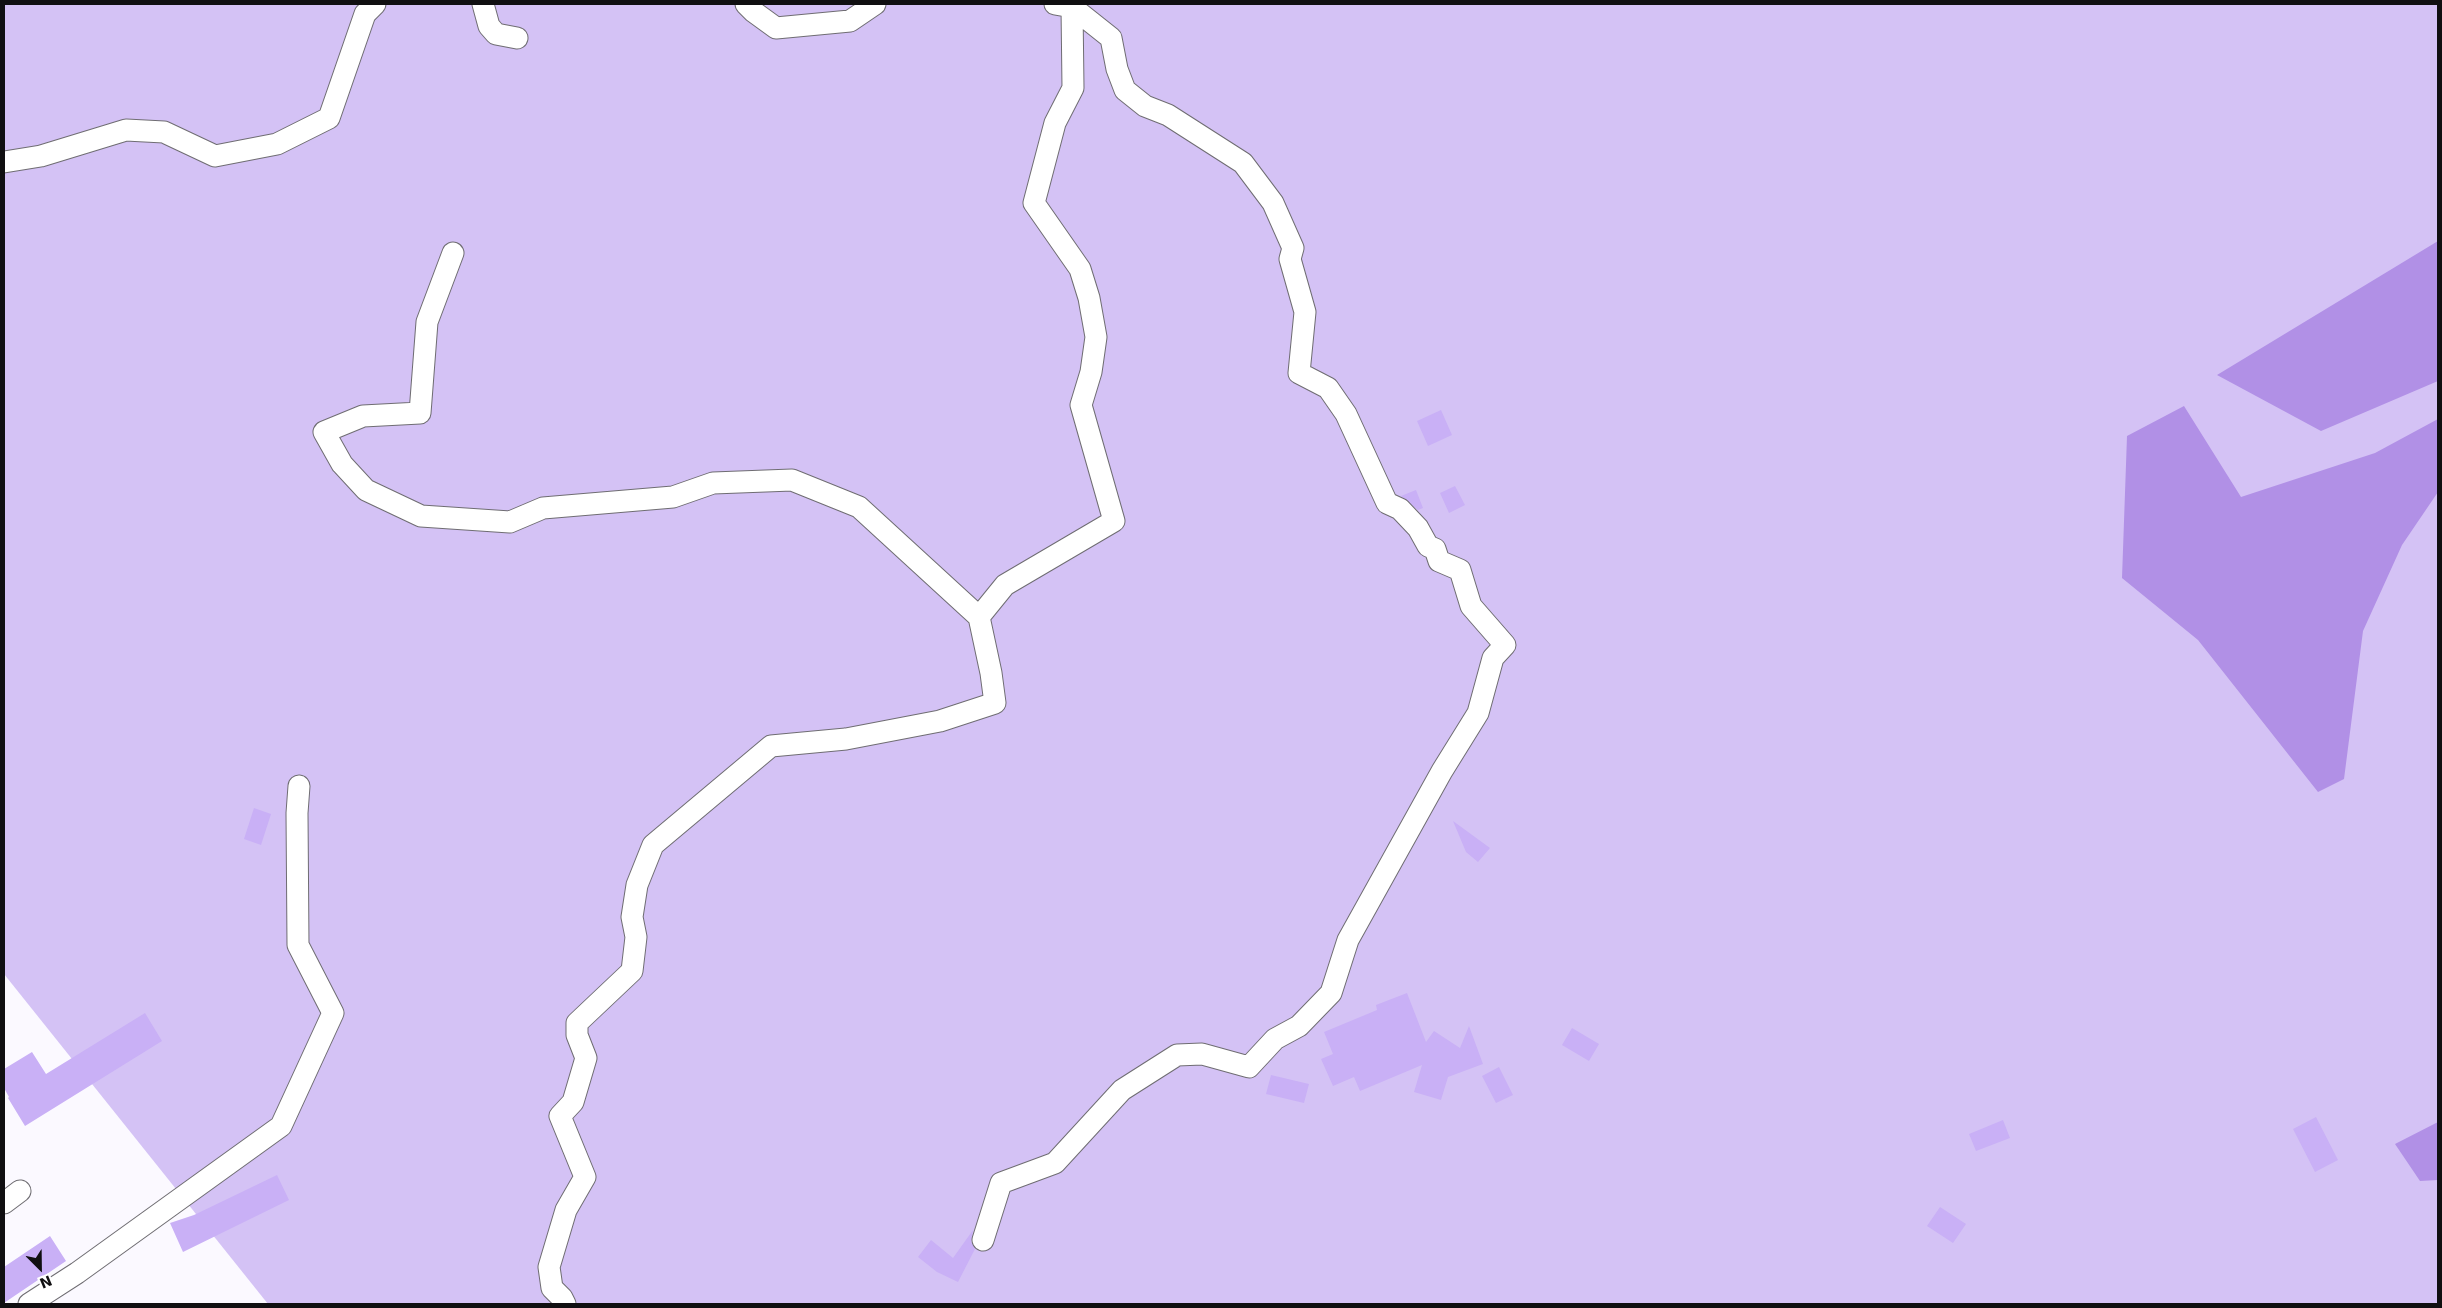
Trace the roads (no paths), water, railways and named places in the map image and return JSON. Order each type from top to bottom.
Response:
[{"type":"street","points":[[4,162],[41,156],[126,130],[164,132],[215,156],[277,144],[329,118],[365,14],[375,4]]},
{"type":"street","points":[[483,4],[489,26],[496,34],[517,38]]},
{"type":"street","points":[[746,4],[776,28],[850,21],[875,4]]},
{"type":"street","points":[[979,617],[1005,584],[1114,521],[1081,405],[1092,372],[1096,337],[1089,298],[1080,269],[1034,203],[1055,123],[1073,88],[1064,5]]},
{"type":"street","points":[[983,1240],[1002,1183],[1055,1163],[1122,1090],[1177,1054],[1202,1054],[1249,1067],[1275,1039],[1299,1026],[1331,993],[1348,940],[1442,771],[1478,712],[1493,658],[1505,645],[1471,606],[1460,570],[1439,561],[1435,549],[1428,546],[1418,528],[1400,509],[1387,503],[1346,414],[1328,388],[1299,373],[1305,312],[1290,259],[1293,248],[1273,203],[1243,163],[1168,115],[1145,106],[1125,90],[1117,68],[1111,38],[1064,5]]},
{"type":"street","points":[[453,253],[427,322],[420,413],[363,416],[324,432],[342,464],[366,490],[421,516],[510,522],[543,508],[673,497],[713,484],[792,480],[860,507],[979,617],[991,673],[995,703],[940,721],[846,739],[772,746],[654,845],[637,884],[632,917],[636,937],[632,971],[577,1023],[577,1035],[586,1058],[573,1102],[560,1116],[584,1176],[566,1210],[549,1267],[552,1288],[565,1304]]},
{"type":"street","points":[[29,1304],[77,1273],[281,1126],[333,1014],[298,945],[299,786]]}]
